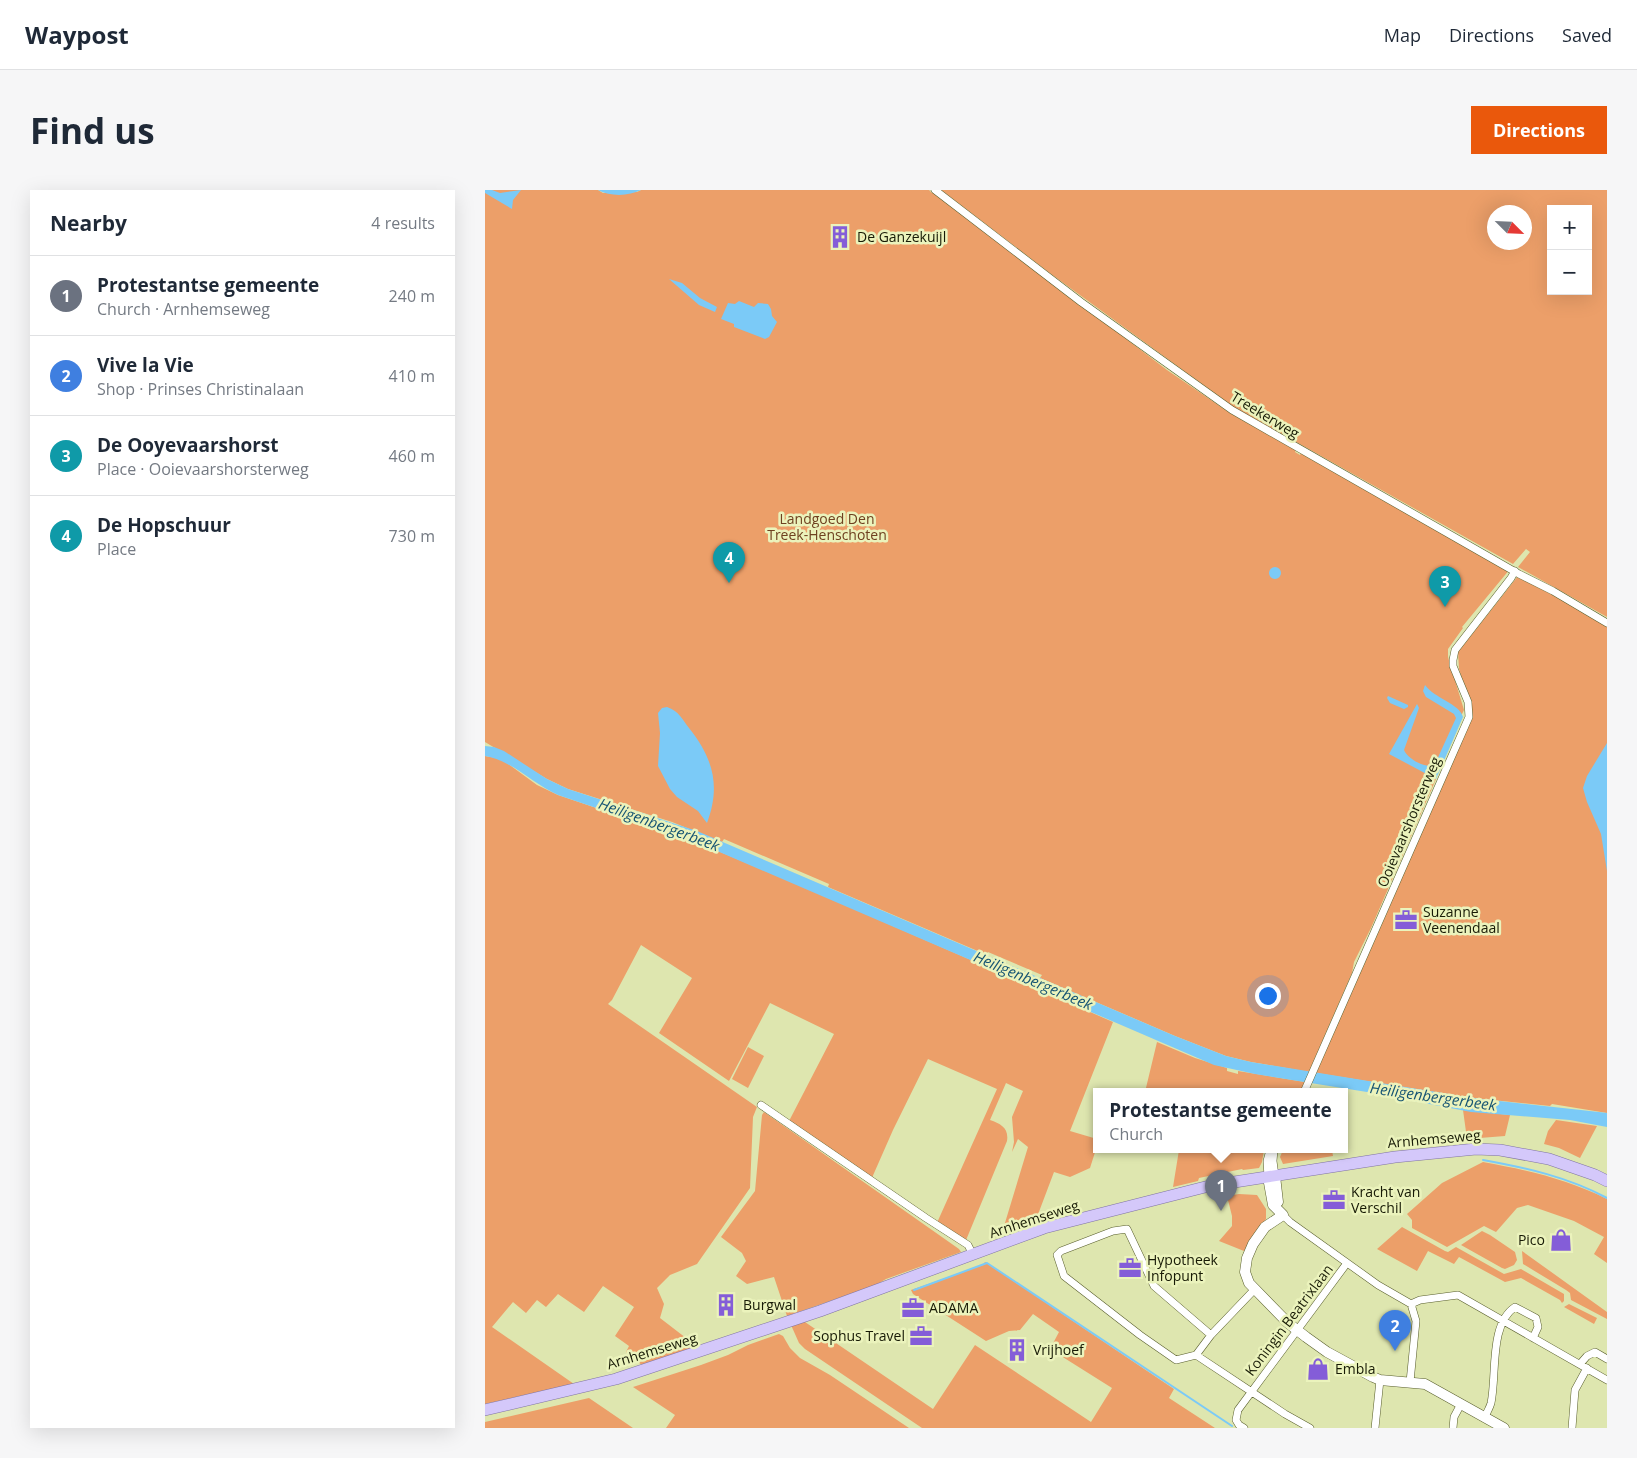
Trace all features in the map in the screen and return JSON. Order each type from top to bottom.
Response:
[{"type":"main road","name":"Arnhemseweg","points":[[485,1410],[616,1379],[820,1311],[1045,1228],[1209,1186],[1395,1157],[1476,1149],[1500,1150],[1549,1159],[1607,1181]]},
{"type":"street","name":"Treekerweg","points":[[935,190],[1075,298],[1242,417],[1607,623]]},
{"type":"street","name":"Ooievaarshorsterweg","points":[[1306,1088],[1469,717],[1467,702],[1453,666],[1455,650],[1515,571]]},
{"type":"street","points":[[761,1105],[968,1246],[973,1255]]},
{"type":"street","points":[[1268,1153],[1267,1161],[1272,1177]]},
{"type":"street","points":[[1274,1153],[1273,1205],[1290,1222],[1377,1285],[1411,1304],[1416,1321],[1410,1382]]},
{"type":"street","points":[[1283,1215],[1265,1227],[1253,1244],[1247,1258],[1245,1272],[1254,1290],[1287,1323],[1327,1352],[1380,1380],[1425,1384],[1505,1428]]},
{"type":"street","points":[[1211,1335],[1154,1286],[1127,1229],[1113,1231],[1061,1251],[1057,1255],[1064,1276],[1140,1335],[1176,1360],[1196,1355],[1211,1335],[1254,1290]]},
{"type":"street","name":"Koningin Beatrixlaan","points":[[1244,1428],[1238,1424],[1236,1415],[1347,1263]]},
{"type":"street","points":[[1411,1304],[1420,1300],[1458,1295],[1607,1380]]},
{"type":"street","points":[[1485,1417],[1491,1404],[1499,1331],[1508,1312],[1515,1307],[1537,1320],[1538,1327],[1533,1338]]},
{"type":"street","points":[[1572,1428],[1575,1390],[1587,1356],[1595,1352],[1607,1359]]},
{"type":"street","points":[[1196,1355],[1309,1428]]},
{"type":"street","points":[[1375,1428],[1380,1380]]},
{"type":"street","points":[[1453,1428],[1454,1417],[1461,1404]]},
{"type":"green space","name":"Landgoed Den Treek-Henschoten","points":[[485,190],[598,190],[603,193],[637,192],[641,190],[929,190],[932,193],[933,191],[1167,370],[1230,413],[1296,450],[1295,452],[1300,455],[1301,453],[1510,569],[1462,627],[1448,649],[1448,657],[1464,710],[1431,776],[1436,779],[1371,928],[1354,962],[1352,973],[1309,1072],[1226,1056],[1175,1036],[1040,978],[1042,975],[988,952],[987,955],[828,887],[829,884],[724,839],[722,842],[672,822],[568,789],[547,779],[485,742]]},
{"type":"green space","points":[[941,190],[1607,190],[1607,617],[1518,567],[1530,552],[1526,549],[1513,564],[1232,406],[1051,274]]},
{"type":"green space","points":[[1518,576],[1607,625],[1607,1113],[1552,1104],[1550,1106],[1473,1098],[1316,1073],[1466,730],[1471,711],[1459,669],[1458,652]]},
{"type":"green space","points":[[485,756],[497,758],[507,763],[537,785],[558,795],[694,841],[1113,1022],[1070,1131],[1093,1138],[1093,1153],[1095,1153],[1090,1168],[1070,1177],[1054,1172],[1034,1225],[1001,1236],[1028,1147],[1018,1139],[1012,1152],[1014,1142],[1012,1117],[1023,1091],[1006,1083],[990,1120],[1003,1127],[1007,1133],[1007,1141],[964,1245],[936,1225],[997,1089],[928,1059],[871,1180],[788,1123],[834,1034],[770,1003],[729,1081],[659,1033],[692,978],[641,945],[612,1000],[608,1004],[757,1107],[753,1117],[750,1188],[697,1264],[670,1275],[657,1288],[664,1304],[660,1318],[699,1348],[643,1366],[626,1352],[629,1346],[615,1336],[634,1307],[603,1286],[584,1312],[558,1294],[546,1307],[537,1300],[526,1313],[513,1302],[492,1327],[574,1384],[485,1404]]},
{"type":"green space","points":[[1157,1042],[1195,1058],[1227,1068],[1227,1071],[1238,1074],[1238,1071],[1305,1082],[1302,1088],[1146,1088]]},
{"type":"green space","points":[[748,1047],[764,1056],[748,1088],[732,1079]]},
{"type":"green space","points":[[1463,1110],[1510,1115],[1505,1136],[1467,1139]]},
{"type":"green space","points":[[764,1112],[961,1252],[886,1279],[876,1285],[787,1316],[774,1277],[747,1284],[736,1276],[746,1261],[742,1253],[721,1237],[755,1191],[762,1115]]},
{"type":"green space","points":[[1556,1120],[1597,1126],[1580,1158],[1559,1148],[1544,1144],[1548,1131]]},
{"type":"green space","points":[[1179,1153],[1264,1153],[1259,1168],[1242,1169],[1199,1178],[1198,1181],[1173,1187]]},
{"type":"green space","points":[[1282,1153],[1332,1153],[1333,1156],[1283,1164],[1280,1157]]},
{"type":"green space","points":[[1483,1162],[1547,1176],[1607,1199],[1607,1263],[1594,1254],[1604,1237],[1574,1221],[1528,1205],[1517,1208],[1496,1232],[1484,1226],[1447,1247],[1412,1228],[1412,1220],[1407,1214],[1442,1183]]},
{"type":"green space","points":[[1239,1194],[1257,1195],[1266,1209],[1266,1219],[1244,1251],[1219,1241],[1232,1226],[1232,1216],[1227,1196]]},
{"type":"green space","points":[[1402,1227],[1445,1251],[1448,1252],[1456,1247],[1504,1274],[1521,1269],[1564,1294],[1564,1301],[1562,1303],[1560,1300],[1521,1278],[1505,1282],[1459,1257],[1454,1264],[1428,1251],[1417,1271],[1377,1249]]},
{"type":"green space","points":[[1482,1231],[1515,1252],[1517,1260],[1514,1265],[1505,1269],[1502,1268],[1461,1245]]},
{"type":"green space","points":[[1522,1251],[1607,1312],[1607,1319],[1571,1300],[1570,1293],[1566,1290],[1523,1264]]},
{"type":"green space","points":[[985,1262],[1174,1389],[1169,1398],[1215,1428],[922,1428],[805,1349],[799,1343],[791,1325],[802,1320],[933,1409],[975,1345],[1091,1422],[1112,1388],[1050,1349],[1059,1332],[1033,1314],[1020,1330],[1009,1331],[986,1341],[913,1294],[911,1290],[983,1265]]},
{"type":"green space","points":[[1569,1304],[1597,1318],[1594,1324],[1564,1307]]},
{"type":"green space","points":[[779,1334],[783,1336],[790,1348],[800,1358],[830,1375],[909,1428],[666,1428],[675,1415],[633,1387],[701,1365]]},
{"type":"green space","points":[[589,1398],[633,1428],[485,1428],[485,1422]]},
{"type":"water","points":[[485,190],[500,193],[521,190],[513,200],[512,209],[485,193]]},
{"type":"water","points":[[598,190],[641,190],[631,194],[620,195]]},
{"type":"water","points":[[669,279],[682,283],[700,298],[717,307],[715,312],[699,305]]},
{"type":"water","points":[[739,301],[754,307],[758,303],[768,304],[772,316],[777,322],[769,337],[765,339],[734,327],[734,324],[721,319],[728,303],[735,304]]},
{"type":"water","points":[[1277,567],[1280,568],[1280,578],[1273,579],[1270,578],[1269,571],[1270,568]]},
{"type":"water","points":[[1425,685],[1434,694],[1457,708],[1463,717],[1436,779],[1389,754],[1417,704],[1419,708],[1404,750],[1412,759],[1420,764],[1433,766],[1435,764],[1456,718],[1454,714],[1426,697],[1423,691]]},
{"type":"water","points":[[1388,696],[1408,705],[1408,707],[1404,709],[1390,703],[1387,698]]},
{"type":"water","points":[[667,707],[675,711],[682,718],[704,750],[709,761],[714,785],[711,810],[707,823],[698,811],[677,797],[670,789],[658,766],[660,733],[658,713],[662,708]]},
{"type":"water","points":[[1607,743],[1607,871],[1601,834],[1583,788],[1587,776]]},
{"type":"water","name":"Heiligenbergerbeek","points":[[485,746],[504,751],[547,779],[568,789],[697,831],[1175,1036],[1226,1056],[1251,1062],[1473,1098],[1607,1113],[1607,1127],[1570,1120],[1471,1112],[1214,1065],[694,841],[558,795],[504,762],[485,756]]},
{"type":"waterway","points":[[1483,1160],[1547,1174],[1577,1184],[1607,1198]]},
{"type":"waterway","points":[[914,1290],[987,1263],[1232,1426]]},
{"type":"place","name":"De Ganzekuijl","points":[[840,237]]},
{"type":"place","name":"De Hopschuur","points":[[729,583]]},
{"type":"place","name":"De Ooyevaarshorst","points":[[1445,607]]},
{"type":"place","name":"Suzanne Veenendaal","points":[[1406,920]]},
{"type":"place","name":"Kracht van Verschil","points":[[1334,1200]]},
{"type":"place","name":"Protestantse gemeente","points":[[1221,1211]]},
{"type":"place","name":"Pico","points":[[1561,1240]]},
{"type":"place","name":"Hypotheek Infopunt","points":[[1130,1268]]},
{"type":"place","name":"Burgwal","points":[[726,1305]]},
{"type":"place","name":"ADAMA","points":[[913,1308]]},
{"type":"place","name":"Sophus Travel","points":[[921,1336]]},
{"type":"place","name":"Vrijhoef","points":[[1017,1350]]},
{"type":"place","name":"Vive la Vie","points":[[1395,1351]]},
{"type":"place","name":"Embla","points":[[1318,1369]]}]
